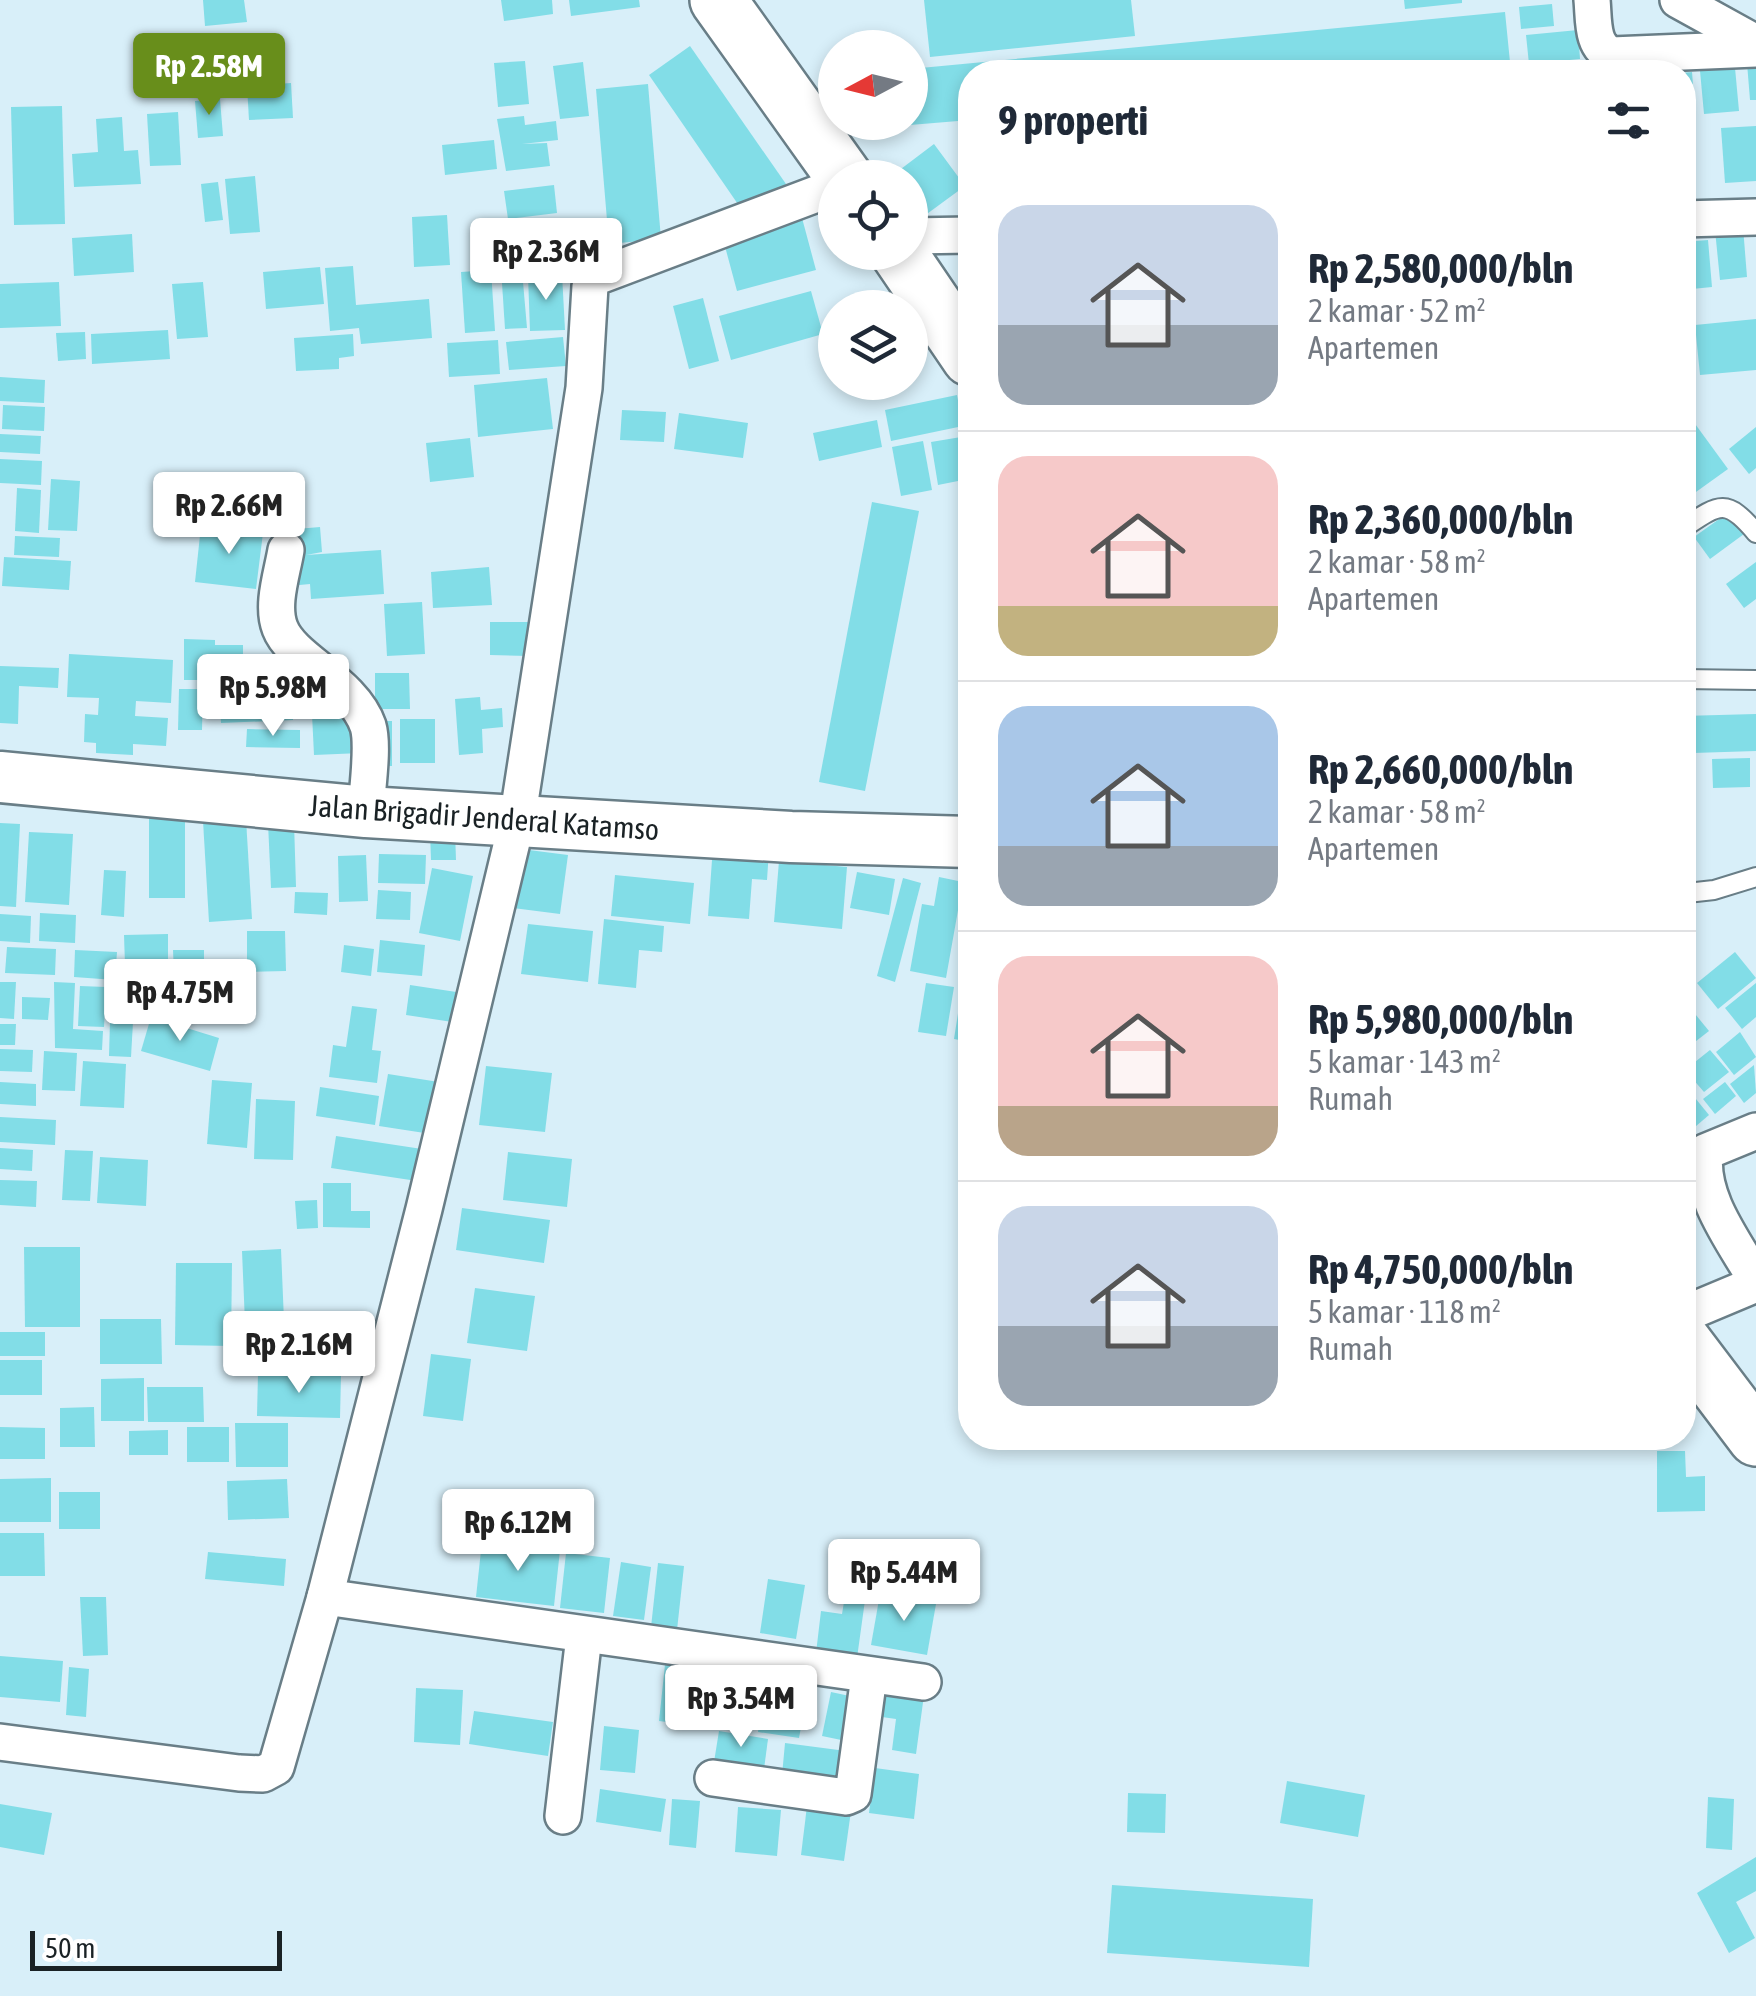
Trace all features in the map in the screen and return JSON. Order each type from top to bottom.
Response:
[{"type":"highway","points":[[718,0],[832,160]]},
{"type":"highway","points":[[910,270],[958,340]]},
{"type":"highway","points":[[1696,1343],[1756,1438]]},
{"type":"street","points":[[1592,0],[1597,41],[1601,49],[1612,55],[1756,46]]},
{"type":"street","points":[[1678,0],[1756,46]]},
{"type":"street","points":[[0,1742],[263,1774],[276,1766],[325,1596],[424,1209],[516,821],[584,388],[587,294],[594,279],[818,193]]},
{"type":"street","points":[[1696,219],[1756,217]]},
{"type":"street","points":[[928,235],[958,234]]},
{"type":"street","points":[[286,550],[276,606],[280,628],[300,653],[323,670],[361,710],[370,730],[366,812]]},
{"type":"street","name":"Jalan Brigadir Jenderal Katamso","points":[[0,777],[366,812],[791,837],[958,842]]},
{"type":"street","points":[[1696,1315],[1748,1285],[1706,1189],[1705,1152],[1756,1131]]},
{"type":"street","points":[[325,1596],[923,1682]]},
{"type":"street","points":[[563,1816],[584,1636]]},
{"type":"street","points":[[713,1778],[846,1797],[852,1794],[869,1676]]},
{"type":"lane","points":[[1696,520],[1712,509],[1724,507],[1737,510],[1756,533]]},
{"type":"lane","points":[[1696,679],[1756,680]]},
{"type":"lane","points":[[1696,892],[1756,877]]},
{"type":"building","points":[[203,0],[244,0],[247,22],[205,26]]},
{"type":"building","points":[[501,0],[552,0],[553,14],[504,21]]},
{"type":"building","points":[[569,0],[639,0],[640,7],[571,16]]},
{"type":"building","points":[[924,0],[1131,0],[1135,36],[930,57]]},
{"type":"building","points":[[1404,0],[1462,0],[1462,3],[1405,9]]},
{"type":"building","points":[[1552,4],[1554,26],[1521,29],[1519,7]]},
{"type":"building","points":[[1505,12],[1510,60],[1004,60]]},
{"type":"building","points":[[1578,30],[1580,59],[1529,60],[1526,35]]},
{"type":"building","points":[[690,46],[786,184],[744,213],[649,75]]},
{"type":"building","points":[[1734,57],[1739,111],[1704,114],[1699,60]]},
{"type":"building","points":[[525,61],[529,104],[498,107],[494,63]]},
{"type":"building","points":[[583,62],[589,116],[560,119],[553,66]]},
{"type":"building","points":[[1747,63],[1756,63],[1756,100],[1750,100]]},
{"type":"building","points":[[958,64],[958,121],[928,124],[928,67]]},
{"type":"building","points":[[291,83],[293,118],[249,120],[247,86]]},
{"type":"building","points":[[648,84],[661,239],[609,244],[596,89]]},
{"type":"building","points":[[220,99],[223,136],[198,138],[195,101]]},
{"type":"building","points":[[62,106],[65,224],[14,225],[11,107]]},
{"type":"building","points":[[178,112],[181,165],[150,166],[147,114]]},
{"type":"building","points":[[524,116],[525,125],[556,121],[558,140],[522,144],[547,143],[550,166],[506,171],[497,119]]},
{"type":"building","points":[[122,117],[124,151],[138,150],[141,184],[74,187],[72,154],[98,152],[96,119]]},
{"type":"building","points":[[1756,126],[1756,181],[1725,183],[1721,128]]},
{"type":"building","points":[[494,140],[497,169],[445,175],[442,145]]},
{"type":"building","points":[[934,144],[958,177],[958,191],[928,213],[928,160],[913,160]]},
{"type":"building","points":[[255,176],[260,232],[230,234],[225,179]]},
{"type":"building","points":[[218,182],[223,220],[205,222],[201,184]]},
{"type":"building","points":[[554,185],[557,213],[508,219],[504,191]]},
{"type":"building","points":[[447,215],[450,265],[414,267],[412,217]]},
{"type":"building","points":[[802,218],[816,270],[737,291],[723,239]]},
{"type":"building","points":[[552,222],[555,260],[492,265],[489,227]]},
{"type":"building","points":[[1743,227],[1747,277],[1720,280],[1715,230]]},
{"type":"building","points":[[132,234],[134,272],[74,276],[72,238]]},
{"type":"building","points":[[1708,240],[1712,287],[1696,289],[1696,241]]},
{"type":"building","points":[[353,266],[356,305],[429,299],[432,338],[361,344],[359,328],[330,331],[325,268]]},
{"type":"building","points":[[320,267],[324,304],[266,309],[263,272]]},
{"type":"building","points":[[491,270],[495,331],[465,333],[461,272]]},
{"type":"building","points":[[562,274],[565,330],[530,331],[528,275]]},
{"type":"building","points":[[59,282],[61,326],[0,328],[0,284]]},
{"type":"building","points":[[203,282],[208,337],[177,339],[172,284]]},
{"type":"building","points":[[523,282],[527,328],[505,329],[502,283]]},
{"type":"building","points":[[811,291],[818,316],[818,335],[731,360],[719,316]]},
{"type":"building","points":[[703,298],[719,361],[689,369],[673,306]]},
{"type":"building","points":[[1756,319],[1756,370],[1700,375],[1696,325]]},
{"type":"building","points":[[168,330],[170,359],[92,364],[91,334]]},
{"type":"building","points":[[85,332],[86,359],[58,361],[56,333]]},
{"type":"building","points":[[353,334],[354,356],[339,358],[339,369],[296,371],[294,338]]},
{"type":"building","points":[[563,337],[566,366],[509,370],[506,342]]},
{"type":"building","points":[[498,340],[500,374],[449,377],[447,343]]},
{"type":"building","points":[[0,377],[45,380],[44,403],[0,401]]},
{"type":"building","points":[[547,378],[553,429],[478,437],[474,385]]},
{"type":"building","points":[[957,395],[958,427],[891,441],[885,410]]},
{"type":"building","points":[[3,405],[45,407],[44,431],[2,429]]},
{"type":"building","points":[[622,410],[666,412],[664,442],[620,440]]},
{"type":"building","points":[[679,413],[748,423],[743,458],[674,449]]},
{"type":"building","points":[[877,420],[882,447],[819,461],[813,433]]},
{"type":"building","points":[[1696,425],[1728,469],[1696,492]]},
{"type":"building","points":[[1756,427],[1756,468],[1749,474],[1729,449]]},
{"type":"building","points":[[0,434],[41,436],[40,454],[0,452]]},
{"type":"building","points":[[470,438],[474,477],[430,482],[426,443]]},
{"type":"building","points":[[958,438],[958,481],[938,485],[931,442]]},
{"type":"building","points":[[923,441],[932,490],[901,496],[892,447]]},
{"type":"building","points":[[0,459],[42,461],[41,485],[0,483]]},
{"type":"building","points":[[192,476],[276,485],[274,509],[257,508],[255,526],[188,519]]},
{"type":"building","points":[[51,479],[80,481],[77,531],[48,530]]},
{"type":"building","points":[[17,488],[41,490],[39,533],[15,531]]},
{"type":"building","points":[[872,502],[919,511],[865,791],[819,782]]},
{"type":"building","points":[[1729,512],[1744,534],[1710,559],[1696,536]]},
{"type":"building","points":[[201,526],[263,533],[256,589],[195,582]]},
{"type":"building","points":[[320,527],[322,552],[306,555],[381,550],[384,594],[311,599],[310,584],[289,586],[285,530]]},
{"type":"building","points":[[15,536],[60,538],[59,557],[14,555]]},
{"type":"building","points":[[4,557],[71,561],[69,590],[2,586]]},
{"type":"building","points":[[1756,562],[1756,599],[1744,608],[1726,584]]},
{"type":"building","points":[[489,567],[492,605],[433,608],[431,572]]},
{"type":"building","points":[[422,602],[425,654],[387,656],[384,604]]},
{"type":"building","points":[[490,622],[528,622],[528,656],[490,655]]},
{"type":"building","points":[[184,639],[243,645],[243,666],[214,665],[215,680],[184,680]]},
{"type":"building","points":[[69,654],[173,660],[171,703],[136,701],[135,716],[168,718],[166,746],[133,744],[133,755],[96,753],[96,743],[84,742],[85,714],[98,715],[99,698],[67,697]]},
{"type":"building","points":[[0,666],[59,668],[58,688],[19,686],[18,724],[0,723]]},
{"type":"building","points":[[375,673],[409,673],[410,709],[375,709]]},
{"type":"building","points":[[179,689],[203,689],[202,730],[178,730]]},
{"type":"building","points":[[291,689],[293,720],[221,723],[219,692]]},
{"type":"building","points":[[480,697],[481,710],[502,708],[503,727],[482,729],[483,753],[459,755],[455,699]]},
{"type":"building","points":[[359,712],[361,753],[314,755],[312,714]]},
{"type":"building","points":[[1756,714],[1756,751],[1696,753],[1696,716]]},
{"type":"building","points":[[400,719],[435,719],[435,763],[400,763]]},
{"type":"building","points":[[373,721],[392,721],[392,766],[373,766]]},
{"type":"building","points":[[247,729],[300,730],[300,748],[246,747]]},
{"type":"building","points":[[1750,758],[1750,787],[1713,788],[1712,759]]},
{"type":"building","points":[[149,815],[185,815],[185,898],[149,898]]},
{"type":"building","points":[[246,819],[252,919],[209,922],[203,821]]},
{"type":"building","points":[[294,822],[296,887],[271,888],[268,823]]},
{"type":"building","points":[[0,823],[20,824],[16,907],[0,906]]},
{"type":"building","points":[[455,831],[456,860],[431,860],[430,832]]},
{"type":"building","points":[[29,832],[73,834],[69,905],[25,902]]},
{"type":"building","points":[[713,846],[769,850],[767,880],[752,879],[749,919],[708,916]]},
{"type":"building","points":[[521,849],[568,855],[560,914],[513,908]]},
{"type":"building","points":[[379,854],[426,855],[425,884],[378,883]]},
{"type":"building","points":[[366,855],[368,901],[339,902],[338,856]]},
{"type":"building","points":[[779,861],[847,867],[842,929],[774,922]]},
{"type":"building","points":[[432,868],[473,876],[460,941],[419,933]]},
{"type":"building","points":[[104,870],[126,871],[124,917],[101,915]]},
{"type":"building","points":[[857,872],[895,879],[889,915],[850,908]]},
{"type":"building","points":[[615,875],[694,883],[690,924],[611,916]]},
{"type":"building","points":[[939,877],[958,881],[958,910],[946,978],[910,971],[922,904],[934,906]]},
{"type":"building","points":[[903,878],[921,883],[895,982],[877,976]]},
{"type":"building","points":[[378,890],[411,892],[410,920],[376,919]]},
{"type":"building","points":[[295,892],[328,893],[327,915],[294,913]]},
{"type":"building","points":[[40,913],[76,915],[75,943],[39,941]]},
{"type":"building","points":[[0,914],[31,916],[30,943],[0,941]]},
{"type":"building","points":[[604,919],[664,926],[662,952],[639,950],[636,988],[598,984]]},
{"type":"building","points":[[528,924],[593,931],[588,982],[521,974]]},
{"type":"building","points":[[247,931],[285,931],[286,971],[247,972]]},
{"type":"building","points":[[168,934],[168,965],[125,965],[124,935]]},
{"type":"building","points":[[380,940],[425,945],[422,976],[377,972]]},
{"type":"building","points":[[344,945],[374,949],[371,976],[341,972]]},
{"type":"building","points":[[7,947],[56,949],[55,975],[5,973]]},
{"type":"building","points":[[75,950],[117,952],[115,980],[74,977]]},
{"type":"building","points":[[173,950],[204,950],[204,973],[174,973]]},
{"type":"building","points":[[1735,952],[1756,978],[1718,1009],[1697,983]]},
{"type":"building","points":[[227,979],[230,1023],[207,1024],[204,980]]},
{"type":"building","points":[[0,982],[16,982],[14,1019],[0,1018]]},
{"type":"building","points":[[54,982],[75,983],[73,1029],[103,1031],[102,1050],[55,1048]]},
{"type":"building","points":[[926,983],[954,987],[946,1036],[918,1032]]},
{"type":"building","points":[[1756,983],[1756,1017],[1742,1029],[1725,1008]]},
{"type":"building","points":[[410,985],[463,993],[459,1023],[406,1015]]},
{"type":"building","points":[[80,986],[106,987],[104,1027],[78,1026]]},
{"type":"building","points":[[22,997],[50,998],[48,1020],[22,1019]]},
{"type":"building","points":[[352,1006],[377,1009],[372,1050],[381,1051],[377,1083],[329,1077],[333,1045],[346,1047]]},
{"type":"building","points":[[1696,1015],[1709,1031],[1696,1041]]},
{"type":"building","points":[[151,1017],[219,1038],[210,1071],[141,1051]]},
{"type":"building","points":[[110,1021],[133,1022],[131,1057],[109,1056]]},
{"type":"building","points":[[0,1024],[16,1024],[15,1045],[0,1045]]},
{"type":"building","points":[[1740,1032],[1756,1057],[1734,1075],[1716,1052]]},
{"type":"building","points":[[0,1049],[33,1050],[32,1072],[0,1071]]},
{"type":"building","points":[[1710,1050],[1729,1072],[1704,1092],[1696,1083],[1696,1061]]},
{"type":"building","points":[[44,1051],[77,1053],[75,1091],[42,1090]]},
{"type":"building","points":[[83,1061],[126,1064],[124,1108],[80,1106]]},
{"type":"building","points":[[1754,1065],[1756,1093],[1744,1103],[1730,1084]]},
{"type":"building","points":[[486,1066],[552,1073],[545,1132],[479,1125]]},
{"type":"building","points":[[388,1074],[439,1082],[431,1134],[379,1126]]},
{"type":"building","points":[[212,1080],[252,1083],[247,1148],[207,1144]]},
{"type":"building","points":[[0,1082],[36,1084],[36,1106],[0,1104]]},
{"type":"building","points":[[1725,1082],[1736,1096],[1715,1114],[1703,1099]]},
{"type":"building","points":[[320,1087],[379,1096],[375,1125],[316,1116]]},
{"type":"building","points":[[256,1099],[295,1101],[293,1160],[254,1159]]},
{"type":"building","points":[[1696,1099],[1709,1115],[1696,1126]]},
{"type":"building","points":[[0,1117],[56,1120],[55,1145],[0,1142]]},
{"type":"building","points":[[336,1136],[422,1149],[417,1181],[331,1168]]},
{"type":"building","points":[[0,1148],[33,1150],[32,1171],[0,1169]]},
{"type":"building","points":[[65,1150],[93,1151],[90,1201],[62,1200]]},
{"type":"building","points":[[508,1152],[572,1159],[567,1207],[503,1200]]},
{"type":"building","points":[[100,1157],[148,1160],[146,1206],[97,1203]]},
{"type":"building","points":[[0,1180],[37,1181],[36,1207],[0,1205]]},
{"type":"building","points":[[323,1183],[351,1183],[351,1211],[370,1211],[370,1228],[323,1227]]},
{"type":"building","points":[[317,1200],[318,1228],[297,1229],[295,1201]]},
{"type":"building","points":[[462,1208],[550,1220],[544,1263],[456,1250]]},
{"type":"building","points":[[24,1247],[80,1247],[80,1327],[25,1327]]},
{"type":"building","points":[[281,1249],[284,1321],[245,1323],[242,1251]]},
{"type":"building","points":[[176,1263],[232,1263],[231,1346],[175,1345]]},
{"type":"building","points":[[475,1288],[535,1296],[527,1351],[467,1343]]},
{"type":"building","points":[[100,1319],[161,1319],[162,1364],[100,1364]]},
{"type":"building","points":[[0,1332],[45,1332],[45,1356],[0,1356]]},
{"type":"building","points":[[260,1334],[353,1337],[351,1371],[259,1368]]},
{"type":"building","points":[[431,1354],[471,1359],[463,1421],[423,1416]]},
{"type":"building","points":[[0,1360],[42,1360],[42,1395],[0,1395]]},
{"type":"building","points":[[258,1373],[341,1375],[340,1418],[257,1416]]},
{"type":"building","points":[[144,1378],[144,1421],[101,1421],[101,1379]]},
{"type":"building","points":[[147,1387],[203,1387],[204,1422],[148,1422]]},
{"type":"building","points":[[94,1407],[95,1447],[60,1447],[60,1408]]},
{"type":"building","points":[[235,1423],[288,1423],[288,1467],[236,1467]]},
{"type":"building","points":[[0,1427],[45,1428],[45,1459],[0,1459]]},
{"type":"building","points":[[187,1427],[229,1427],[229,1462],[187,1462]]},
{"type":"building","points":[[168,1430],[168,1455],[129,1455],[129,1431]]},
{"type":"building","points":[[1657,1451],[1685,1451],[1686,1477],[1705,1476],[1705,1511],[1657,1512]]},
{"type":"building","points":[[51,1478],[51,1522],[0,1522],[0,1479]]},
{"type":"building","points":[[287,1479],[289,1518],[228,1520],[227,1481]]},
{"type":"building","points":[[59,1492],[100,1492],[100,1529],[59,1529]]},
{"type":"building","points":[[0,1533],[44,1533],[45,1576],[0,1576]]},
{"type":"building","points":[[482,1541],[560,1550],[554,1606],[476,1597]]},
{"type":"building","points":[[208,1552],[286,1559],[284,1586],[205,1579]]},
{"type":"building","points":[[566,1553],[610,1558],[604,1613],[560,1608]]},
{"type":"building","points":[[621,1562],[651,1567],[644,1620],[613,1616]]},
{"type":"building","points":[[658,1563],[684,1566],[677,1630],[651,1627]]},
{"type":"building","points":[[768,1579],[805,1585],[796,1639],[760,1633]]},
{"type":"building","points":[[846,1590],[866,1593],[857,1658],[816,1653],[821,1611],[842,1614]]},
{"type":"building","points":[[880,1594],[936,1604],[927,1655],[871,1645]]},
{"type":"building","points":[[80,1597],[106,1597],[108,1655],[83,1656]]},
{"type":"building","points":[[666,1655],[705,1660],[697,1726],[659,1721]]},
{"type":"building","points":[[0,1656],[63,1661],[60,1702],[0,1697]]},
{"type":"building","points":[[69,1667],[89,1669],[86,1717],[66,1715]]},
{"type":"building","points":[[724,1667],[751,1671],[744,1728],[717,1724]]},
{"type":"building","points":[[762,1676],[798,1683],[794,1706],[758,1700]]},
{"type":"building","points":[[416,1688],[463,1690],[460,1745],[414,1742]]},
{"type":"building","points":[[879,1689],[924,1695],[916,1754],[892,1750],[896,1719],[875,1716]]},
{"type":"building","points":[[831,1692],[859,1698],[851,1742],[822,1736]]},
{"type":"building","points":[[761,1710],[803,1717],[799,1738],[758,1732]]},
{"type":"building","points":[[474,1711],[553,1722],[548,1756],[469,1744]]},
{"type":"building","points":[[604,1726],[639,1730],[635,1773],[600,1770]]},
{"type":"building","points":[[719,1731],[768,1739],[764,1769],[714,1762]]},
{"type":"building","points":[[785,1743],[846,1751],[842,1783],[782,1775]]},
{"type":"building","points":[[875,1768],[919,1774],[914,1819],[869,1813]]},
{"type":"building","points":[[1287,1781],[1365,1795],[1358,1837],[1280,1823]]},
{"type":"building","points":[[600,1789],[666,1799],[661,1832],[596,1822]]},
{"type":"building","points":[[1128,1793],[1166,1794],[1165,1833],[1127,1832]]},
{"type":"building","points":[[1708,1797],[1734,1799],[1732,1850],[1706,1848]]},
{"type":"building","points":[[672,1799],[700,1801],[696,1848],[669,1845]]},
{"type":"building","points":[[0,1804],[52,1813],[44,1855],[0,1847]]},
{"type":"building","points":[[807,1806],[851,1811],[844,1861],[801,1855]]},
{"type":"building","points":[[738,1807],[781,1810],[777,1856],[735,1852]]},
{"type":"building","points":[[1756,1857],[1756,1891],[1736,1902],[1755,1938],[1729,1953],[1697,1893]]},
{"type":"building","points":[[1112,1885],[1313,1899],[1309,1967],[1107,1953]]}]
